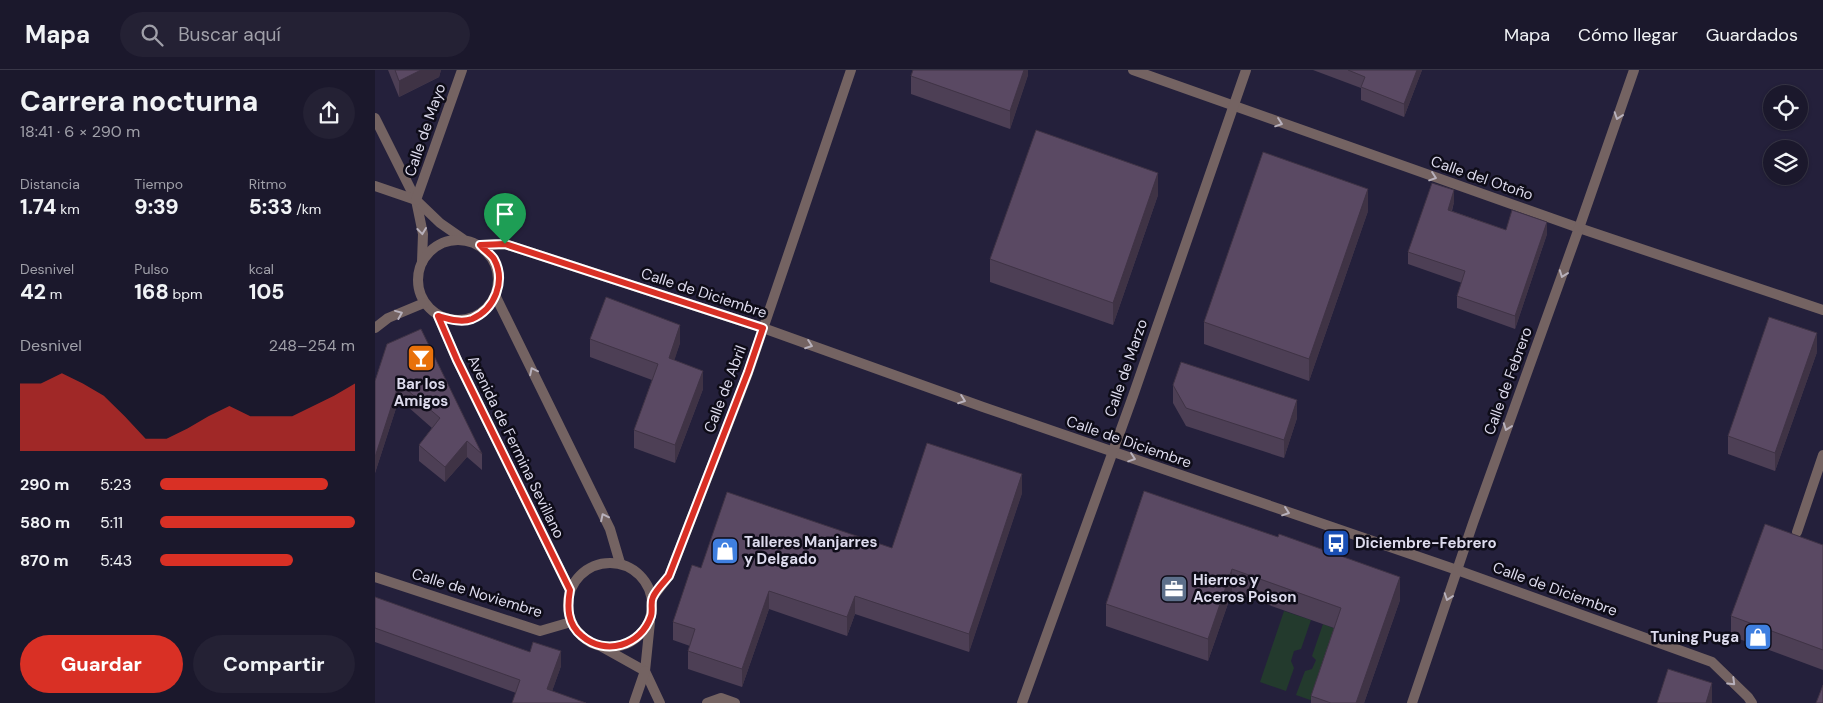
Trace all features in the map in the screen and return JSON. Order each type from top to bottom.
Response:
[{"type":"street","name":"Calle de Mayo","points":[[416,200],[462,70]]},
{"type":"street","name":"Calle de Abril","points":[[652,598],[669,576],[744,382],[851,70]]},
{"type":"street","name":"Calle del Otoño","points":[[1133,70],[1579,228],[1823,310]]},
{"type":"street","name":"Calle de Marzo","points":[[1022,703],[1133,396],[1246,70]]},
{"type":"street","name":"Calle de Febrero","points":[[1412,703],[1476,514],[1635,70]]},
{"type":"street","points":[[375,118],[416,200],[423,234],[422,262],[417,283],[425,304],[438,316],[454,321],[471,319],[486,311],[496,297],[499,277],[493,259],[480,245],[463,239],[439,224],[416,200],[375,186]]},
{"type":"street","points":[[422,262],[432,249],[446,241],[463,239]]},
{"type":"street","name":"Calle de Diciembre","points":[[480,245],[505,244],[763,328],[974,404],[1457,570],[1711,662],[1752,703]]},
{"type":"street","points":[[496,297],[610,529],[620,563]]},
{"type":"street","points":[[375,328],[389,318],[425,304]]},
{"type":"street","name":"Avenida de Fermina Sevillano","points":[[438,316],[461,368],[570,590]]},
{"type":"street","points":[[1797,532],[1823,455]]},
{"type":"street","points":[[634,703],[645,671],[652,598],[649,587],[642,576],[632,568],[620,563],[605,562],[591,567],[578,576],[570,590],[567,606],[571,622],[578,633],[588,641],[645,671],[659,703]]},
{"type":"street","name":"Calle de Noviembre","points":[[375,577],[540,631],[571,622]]},
{"type":"street","points":[[600,646],[616,647],[632,641],[644,630],[651,615]]},
{"type":"street","points":[[707,703],[721,698],[735,703]]},
{"type":"green space","points":[[1284,611],[1311,620],[1301,649],[1294,651],[1291,661],[1294,668],[1286,691],[1260,682]]},
{"type":"green space","points":[[1323,624],[1341,631],[1316,702],[1296,695],[1305,671],[1312,669],[1316,660],[1312,656]]},
{"type":"building","points":[[395,70],[421,70],[399,81]]},
{"type":"building","points":[[913,70],[1024,70],[1010,111],[911,76]]},
{"type":"building","points":[[1348,70],[1417,70],[1404,104],[1361,87],[1365,77]]},
{"type":"building","points":[[1036,130],[1158,173],[1113,303],[990,259]]},
{"type":"building","points":[[1263,152],[1368,189],[1309,359],[1204,322]]},
{"type":"building","points":[[1432,183],[1454,190],[1448,210],[1506,230],[1512,210],[1547,222],[1515,316],[1457,296],[1465,271],[1408,252]]},
{"type":"building","points":[[606,297],[680,325],[669,358],[703,371],[675,445],[634,430],[658,364],[590,339]]},
{"type":"building","points":[[1769,317],[1817,333],[1775,453],[1728,436]]},
{"type":"building","points":[[421,329],[482,454],[467,441],[445,467],[419,445],[440,418],[399,383],[375,457],[375,381],[387,344]]},
{"type":"building","points":[[1181,362],[1297,400],[1284,440],[1186,408],[1173,385]]},
{"type":"building","points":[[927,443],[1022,474],[969,634],[855,596],[847,617],[769,591],[742,669],[688,651],[695,629],[673,622],[692,565],[701,568],[727,492],[892,548]]},
{"type":"building","points":[[1144,491],[1278,537],[1279,534],[1400,577],[1356,703],[1331,703],[1311,696],[1341,608],[1232,569],[1208,639],[1106,604]]},
{"type":"building","points":[[1765,524],[1823,545],[1823,650],[1731,616]]},
{"type":"building","points":[[375,597],[530,652],[533,642],[561,651],[547,689],[586,703],[512,703],[520,680],[375,628]]},
{"type":"building","points":[[1668,669],[1712,683],[1706,703],[1657,703]]},
{"type":"building","points":[[1823,685],[1823,703],[1816,703]]},
{"type":"place","name":"Bar los Amigos","points":[[421,358]]},
{"type":"place","name":"Diciembre-Febrero","points":[[1336,543]]},
{"type":"place","name":"Talleres Manjarres y Delgado","points":[[725,551]]},
{"type":"place","name":"Hierros y Aceros Poison","points":[[1174,589]]},
{"type":"place","name":"Tuning Puga","points":[[1758,637]]},
{"type":"route","points":[[505,244],[763,328],[748,372],[669,576],[652,598],[651,615],[644,630],[632,641],[616,647],[600,646],[588,641],[578,633],[571,622],[567,606],[570,590],[457,360],[438,316],[454,321],[471,319],[486,311],[496,297],[499,277],[493,259],[480,245],[505,244]]}]
